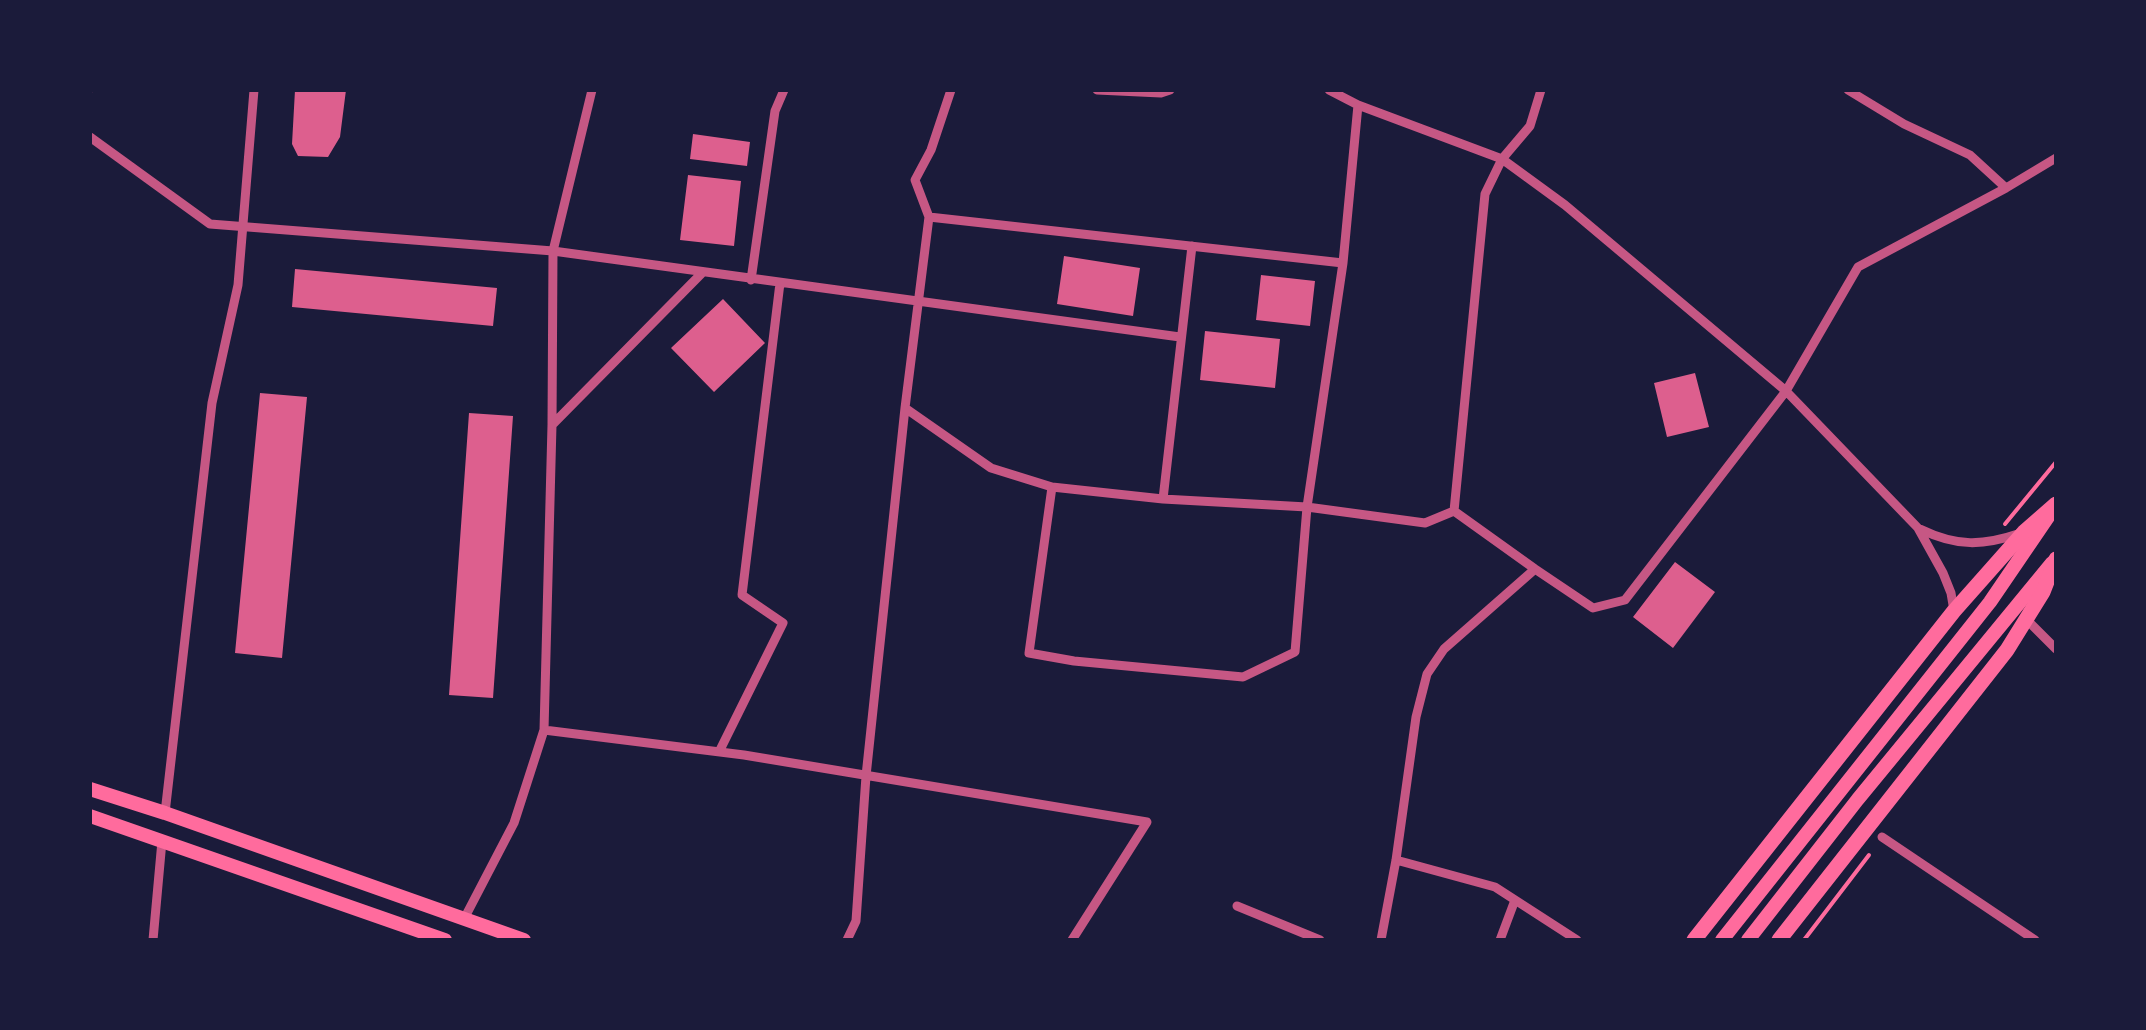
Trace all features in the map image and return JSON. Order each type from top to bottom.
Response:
[{"type":"highway","points":[[1694,940],[1954,612],[2024,532],[2056,504]]},
{"type":"highway","points":[[1779,940],[2006,650],[2027,620],[2056,559]]},
{"type":"main road","points":[[1722,940],[1990,602],[2056,504]]},
{"type":"main road","points":[[1748,940],[1858,799],[2056,559]]},
{"type":"main road","points":[[90,789],[524,940]]},
{"type":"main road","points":[[90,816],[445,940]]},
{"type":"street","points":[[164,813],[212,403],[238,285],[254,90]]},
{"type":"street","points":[[464,919],[514,822],[544,730],[553,252],[592,90]]},
{"type":"street","points":[[752,280],[775,111],[784,90]]},
{"type":"street","points":[[847,940],[856,920],[866,776],[929,218],[915,180],[951,90]]},
{"type":"street","points":[[1097,90],[1170,90]]},
{"type":"street","points":[[1329,90],[1358,105],[1502,159],[1566,206],[1786,390],[1918,528],[1943,573],[1954,612]]},
{"type":"street","points":[[1454,511],[1485,194],[1502,159],[1530,126],[1541,90]]},
{"type":"street","points":[[1848,90],[1904,124],[1970,155],[2006,188]]},
{"type":"street","points":[[1052,487],[1029,653],[1243,677],[1295,652],[1308,507],[1343,263],[1358,105]]},
{"type":"street","points":[[90,137],[210,224],[553,252],[1180,337]]},
{"type":"street","points":[[1454,511],[1593,608],[1625,600],[1786,390],[1858,267],[2056,158]]},
{"type":"street","points":[[929,218],[1343,263]]},
{"type":"street","points":[[1163,498],[1192,246]]},
{"type":"street","points":[[552,425],[702,273]]},
{"type":"street","points":[[719,752],[783,623],[742,595],[780,283]]},
{"type":"street","points":[[905,408],[991,468],[1052,487],[1308,507],[1425,522],[1454,511]]},
{"type":"street","points":[[1918,528],[1962,543],[1991,542],[2024,532]]},
{"type":"street","points":[[1381,940],[1416,717],[1428,674],[1444,649],[1534,569]]},
{"type":"street","points":[[2027,620],[2056,648]]},
{"type":"street","points":[[544,730],[719,752],[1146,822],[1072,940]]},
{"type":"street","points":[[1882,837],[2035,940]]},
{"type":"street","points":[[153,940],[162,840]]},
{"type":"street","points":[[1396,860],[1495,886],[1577,940]]},
{"type":"street","points":[[1500,940],[1515,900]]},
{"type":"street","points":[[1237,906],[1320,940]]},
{"type":"building","points":[[295,90],[346,90],[340,137],[328,157],[298,156],[292,144]]},
{"type":"building","points":[[693,134],[750,142],[747,166],[690,159]]},
{"type":"building","points":[[688,175],[741,181],[734,246],[680,240]]},
{"type":"building","points":[[1064,256],[1140,268],[1133,316],[1057,304]]},
{"type":"building","points":[[295,269],[497,288],[493,326],[292,307]]},
{"type":"building","points":[[1261,275],[1315,281],[1310,326],[1256,320]]},
{"type":"building","points":[[723,299],[765,343],[714,392],[671,348]]},
{"type":"building","points":[[1205,331],[1280,339],[1275,388],[1200,380]]},
{"type":"building","points":[[1695,373],[1709,427],[1667,437],[1654,383]]},
{"type":"building","points":[[260,393],[307,397],[282,658],[235,653]]},
{"type":"building","points":[[469,413],[513,416],[493,698],[449,695]]},
{"type":"building","points":[[1675,562],[1715,592],[1673,648],[1633,617]]}]
